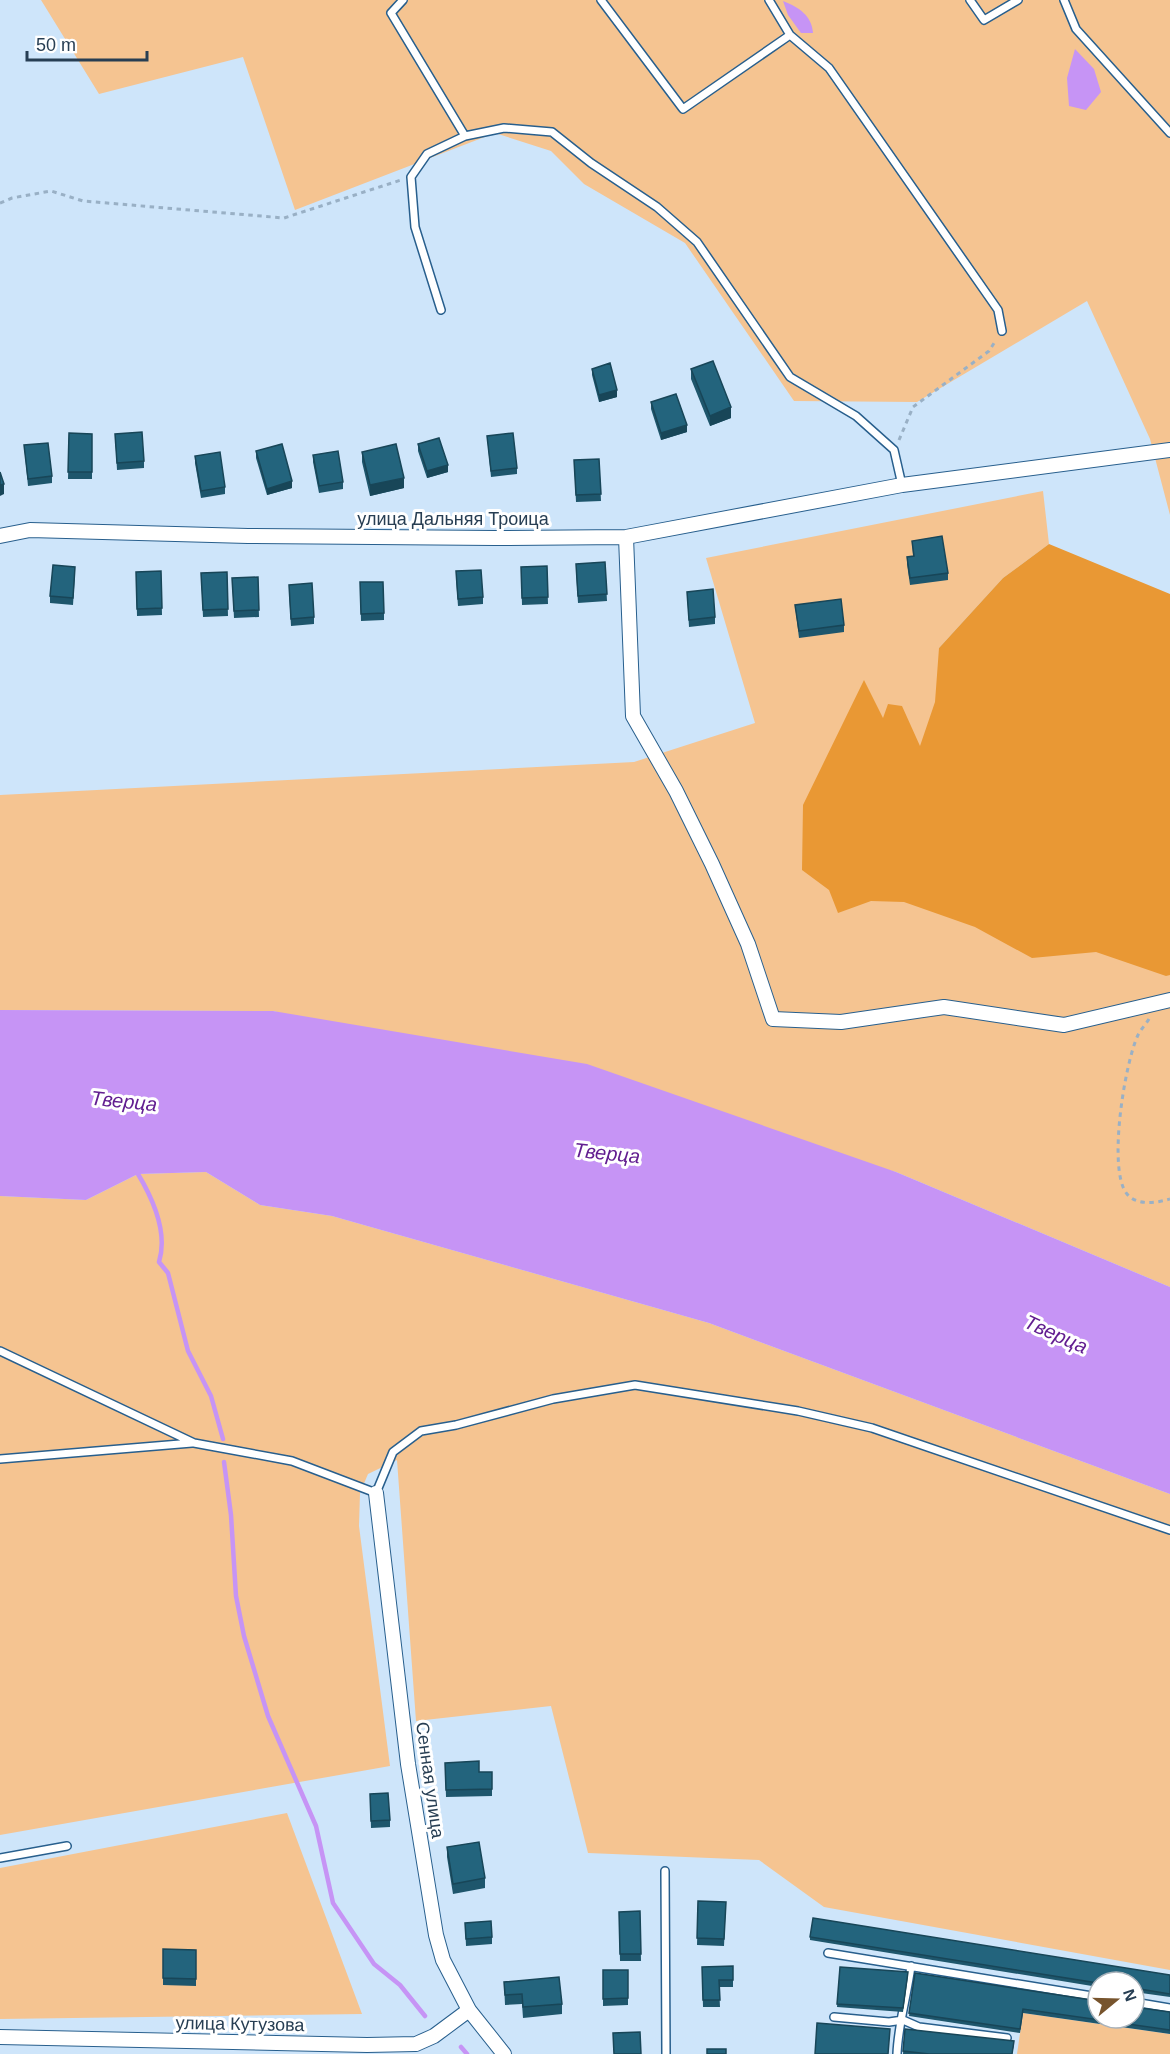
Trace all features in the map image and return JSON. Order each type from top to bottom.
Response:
[{"type":"street","name":"улица Дальняя Троица","points":[[0,536],[30,530],[306,537],[626,537],[902,485],[1170,450]]},
{"type":"street","points":[[626,537],[633,716],[676,791],[712,864],[748,944],[773,1019],[841,1022],[944,1006],[1064,1025],[1170,1000]]},
{"type":"street","name":"Сенная улица","points":[[376,1493],[408,1764],[436,1935],[443,1960],[469,2010],[504,2054]]},
{"type":"street","name":"улица Кутузова","points":[[0,2037],[367,2049],[416,2043],[434,2036],[469,2010]]},
{"type":"lane","points":[[403,0],[391,13],[465,136]]},
{"type":"lane","points":[[601,0],[683,109],[790,35]]},
{"type":"lane","points":[[769,0],[790,35],[829,68],[998,310],[1002,331]]},
{"type":"lane","points":[[970,0],[984,20],[1018,0]]},
{"type":"lane","points":[[1064,0],[1076,29],[1170,133]]},
{"type":"lane","points":[[441,310],[415,227],[411,177],[427,154],[465,136],[504,128],[552,132],[591,163],[657,207],[697,242],[790,377],[856,416],[894,450],[902,485]]},
{"type":"lane","points":[[0,1351],[194,1443],[292,1461],[376,1493],[393,1452],[422,1431],[456,1425],[553,1400],[635,1385],[798,1411],[872,1428],[1170,1530]]},
{"type":"lane","points":[[0,1459],[194,1443]]},
{"type":"lane","points":[[0,1858],[67,1846]]},
{"type":"lane","points":[[665,1871],[666,2054]]},
{"type":"lane","points":[[828,1953],[1086,1994]]},
{"type":"lane","points":[[897,2054],[898,2031],[903,2020],[911,1966]]},
{"type":"lane","points":[[1146,2004],[1170,2008]]},
{"type":"lane","points":[[834,2017],[889,2022],[903,2020],[919,2026],[1007,2038]]},
{"type":"path","points":[[0,203],[12,198],[51,191],[83,201],[284,218],[411,177]]},
{"type":"path","points":[[894,450],[913,407],[988,351],[1002,331]]},
{"type":"path","points":[[1156,1016],[1149,1019],[1138,1035],[1126,1076],[1117,1148],[1118,1176],[1127,1194],[1143,1203],[1170,1198]]},
{"type":"shaded area","points":[[41,0],[1170,0],[1170,515],[1150,439],[1087,301],[917,402],[794,401],[685,243],[584,184],[551,151],[495,133],[295,210],[243,57],[99,94]]},
{"type":"shaded area","points":[[1043,491],[1049,544],[1003,578],[939,648],[1170,899],[1170,1287],[896,1172],[273,1011],[0,1010],[0,795],[634,762],[755,723],[706,558]]},
{"type":"shaded area","points":[[1049,544],[1170,594],[1170,975],[1166,976],[1096,952],[1032,958],[975,927],[904,902],[871,901],[838,913],[829,890],[802,870],[803,805],[864,680],[883,718],[888,704],[902,706],[920,746],[935,702],[939,648],[1003,578]]},
{"type":"shaded area","points":[[206,1172],[260,1205],[332,1216],[709,1323],[1170,1494],[1170,1970],[824,1907],[759,1860],[588,1853],[551,1706],[416,1721],[397,1460],[368,1474],[360,1493],[359,1526],[390,1766],[0,1835],[0,1196],[86,1200],[138,1174]]},
{"type":"shaded area","points":[[287,1813],[362,2014],[0,2019],[0,1868]]},
{"type":"shaded area","points":[[1023,2013],[1086,2022],[1086,2030],[1142,2030],[1170,2034],[1170,2054],[1017,2054]]},
{"type":"water","points":[[783,1],[804,13],[813,33],[801,33],[788,15]]},
{"type":"water","points":[[1075,49],[1094,69],[1101,92],[1086,110],[1069,106],[1067,78]]},
{"type":"water","name":"Тверца","points":[[0,1010],[273,1011],[587,1064],[896,1172],[1170,1287],[1170,1494],[709,1323],[332,1216],[260,1205],[206,1172],[138,1174],[86,1200],[0,1196]]},
{"type":"building","points":[[713,361],[731,407],[710,416],[691,369]]},
{"type":"building","points":[[610,363],[617,390],[599,395],[592,369]]},
{"type":"building","points":[[676,394],[687,425],[661,433],[651,402]]},
{"type":"building","points":[[142,432],[144,461],[117,463],[115,434]]},
{"type":"building","points":[[69,433],[92,434],[92,472],[68,472]]},
{"type":"building","points":[[513,433],[517,468],[491,471],[487,436]]},
{"type":"building","points":[[439,438],[448,465],[427,471],[418,444]]},
{"type":"building","points":[[48,443],[52,476],[28,479],[24,445]]},
{"type":"building","points":[[282,444],[292,481],[267,489],[256,451]]},
{"type":"building","points":[[396,444],[404,478],[370,485],[362,452]]},
{"type":"building","points":[[338,451],[343,482],[319,486],[313,455]]},
{"type":"building","points":[[220,452],[225,487],[201,491],[195,456]]},
{"type":"building","points":[[599,459],[601,494],[576,495],[574,460]]},
{"type":"building","points":[[0,472],[4,484],[0,485]]},
{"type":"building","points":[[942,536],[948,573],[910,578],[907,557],[914,556],[912,541]]},
{"type":"building","points":[[605,562],[607,594],[578,596],[576,564]]},
{"type":"building","points":[[53,565],[75,567],[73,598],[50,596]]},
{"type":"building","points":[[547,566],[548,597],[522,598],[521,567]]},
{"type":"building","points":[[481,570],[483,597],[458,599],[456,571]]},
{"type":"building","points":[[161,571],[162,608],[137,609],[136,572]]},
{"type":"building","points":[[227,572],[228,609],[203,610],[201,573]]},
{"type":"building","points":[[258,577],[259,610],[234,611],[232,578]]},
{"type":"building","points":[[360,582],[383,582],[384,613],[361,614]]},
{"type":"building","points":[[312,583],[314,617],[291,619],[289,585]]},
{"type":"building","points":[[713,589],[715,617],[689,620],[687,592]]},
{"type":"building","points":[[841,599],[844,625],[799,631],[795,605]]},
{"type":"building","points":[[479,1761],[479,1772],[492,1772],[492,1789],[446,1790],[445,1763]]},
{"type":"building","points":[[388,1793],[390,1820],[371,1821],[370,1794]]},
{"type":"building","points":[[479,1842],[485,1878],[453,1884],[447,1847]]},
{"type":"building","points":[[698,1901],[726,1902],[724,1939],[697,1938]]},
{"type":"building","points":[[640,1911],[641,1954],[620,1954],[619,1912]]},
{"type":"building","points":[[813,1918],[1139,1970],[1086,1970],[1086,1981],[810,1937]]},
{"type":"building","points":[[491,1921],[492,1937],[466,1939],[465,1923]]},
{"type":"building","points":[[163,1949],[196,1950],[196,1979],[163,1978]]},
{"type":"building","points":[[733,1966],[733,1980],[719,1980],[720,2000],[703,2000],[702,1967]]},
{"type":"building","points":[[840,1967],[908,1972],[903,2008],[837,2004]]},
{"type":"building","points":[[603,1970],[628,1970],[628,1998],[603,1999]]},
{"type":"building","points":[[1146,1971],[1170,1975],[1170,1994],[1146,1990]]},
{"type":"building","points":[[915,1973],[1086,1999],[1086,2018],[1023,2009],[1020,2029],[909,2013]]},
{"type":"building","points":[[559,1977],[562,2004],[523,2007],[522,1994],[505,1995],[504,1982]]},
{"type":"building","points":[[1146,2009],[1170,2012],[1170,2030],[1146,2027]]},
{"type":"building","points":[[817,2023],[890,2029],[888,2054],[815,2054]]},
{"type":"building","points":[[905,2029],[1014,2041],[1012,2054],[929,2054],[903,2051]]},
{"type":"building","points":[[640,2032],[641,2054],[614,2054],[613,2033]]},
{"type":"building","points":[[707,2049],[726,2049],[726,2054],[707,2054]]},
{"type":"waterway","points":[[138,1174],[158,1216],[162,1240],[159,1262],[168,1273],[188,1351],[211,1396],[223,1439]]},
{"type":"waterway","points":[[224,1462],[231,1515],[236,1596],[244,1636],[268,1716],[316,1826],[333,1903],[374,1964],[400,1985],[425,2016]]},
{"type":"waterway","points":[[461,2047],[467,2054]]}]
